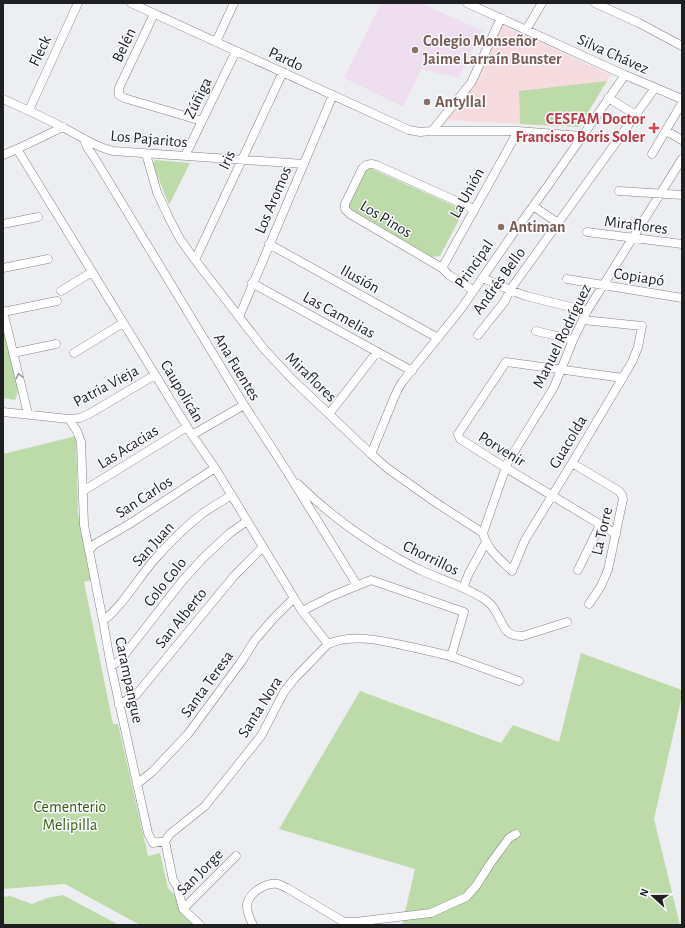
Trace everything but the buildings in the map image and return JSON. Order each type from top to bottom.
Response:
[{"type":"street","name":"Fleck","points":[[29,110],[78,3]]},
{"type":"street","name":"Pardo","points":[[131,3],[409,130],[420,132],[518,131],[582,136]]},
{"type":"street","points":[[216,42],[234,3]]},
{"type":"street","name":"Silva Chávez","points":[[467,3],[476,5],[526,30],[682,99]]},
{"type":"street","points":[[526,30],[542,3]]},
{"type":"street","points":[[595,3],[639,23],[682,46]]},
{"type":"street","name":"Belén","points":[[154,14],[119,88],[119,95],[124,98],[202,121]]},
{"type":"street","points":[[432,131],[471,83],[501,18]]},
{"type":"street","name":"Zúñiga","points":[[185,156],[236,51]]},
{"type":"street","name":"Iris","points":[[195,260],[283,72]]},
{"type":"street","name":"Principal","points":[[371,454],[398,389],[460,309],[625,75]]},
{"type":"street","name":"Andrés Bello","points":[[478,335],[505,301],[510,290],[655,88]]},
{"type":"street","name":"Los Aromos","points":[[239,317],[252,283],[333,95]]},
{"type":"street","points":[[608,98],[636,115]]},
{"type":"street","name":"Los Pajaritos","points":[[3,99],[64,127],[101,148],[112,151],[304,164]]},
{"type":"street","points":[[652,154],[682,103]]},
{"type":"street","points":[[3,155],[64,127]]},
{"type":"street","points":[[666,130],[682,140]]},
{"type":"street","name":"La Unión","points":[[442,268],[518,131]]},
{"type":"street","name":"Ana Fuentes","points":[[84,139],[87,147],[244,405],[357,585]]},
{"type":"street","points":[[97,162],[101,148]]},
{"type":"street","name":"Caupolicán","points":[[18,149],[123,323],[192,435],[232,495],[302,611],[328,644]]},
{"type":"street","name":"Miraflores","points":[[146,154],[157,192],[180,239],[239,317],[278,365],[387,468],[483,533]]},
{"type":"street","name":"Manuel Rodríguez","points":[[483,533],[506,468],[551,392],[587,311],[682,159]]},
{"type":"street","name":"Los Pinos","points":[[473,290],[449,275],[442,268],[350,214],[346,211],[345,204],[362,169],[367,164],[373,164],[474,209]]},
{"type":"street","points":[[619,191],[682,195]]},
{"type":"street","points":[[533,206],[558,223]]},
{"type":"street","points":[[3,224],[38,217]]},
{"type":"street","name":"Miraflores","points":[[587,232],[682,244]]},
{"type":"street","name":"Ilusión","points":[[269,244],[438,338]]},
{"type":"street","points":[[3,268],[48,259]]},
{"type":"street","points":[[61,291],[92,272]]},
{"type":"street","points":[[482,278],[539,300],[587,311]]},
{"type":"street","name":"Copiapó","points":[[567,279],[682,298]]},
{"type":"street","name":"Las Camelias","points":[[252,283],[412,371]]},
{"type":"street","points":[[28,414],[3,311],[57,300]]},
{"type":"street","name":"Guacolda","points":[[486,542],[491,550],[512,571],[525,540],[636,354],[642,326],[583,320]]},
{"type":"street","points":[[74,353],[123,323]]},
{"type":"street","points":[[536,331],[573,340]]},
{"type":"street","points":[[13,352],[56,344]]},
{"type":"street","points":[[329,414],[377,352]]},
{"type":"street","name":"Porvenir","points":[[561,369],[506,362],[458,434],[460,439],[616,534]]},
{"type":"street","points":[[561,369],[623,378]]},
{"type":"street","name":"Patria Vieja","points":[[69,419],[80,418],[89,414],[155,374]]},
{"type":"street","points":[[192,435],[244,405]]},
{"type":"street","points":[[3,412],[69,419]]},
{"type":"street","name":"Carampangue","points":[[69,419],[78,431],[81,442],[84,525],[111,666],[148,833],[153,843],[164,841]]},
{"type":"street","name":"Las Acacias","points":[[83,491],[187,427]]},
{"type":"street","name":"La Torre","points":[[572,463],[619,491],[622,494],[623,499],[606,575],[589,604]]},
{"type":"street","name":"San Carlos","points":[[89,550],[95,544],[131,523],[215,468]]},
{"type":"street","name":"Chorrillos","points":[[288,474],[328,512],[367,539],[420,570],[480,596],[496,611],[506,631],[513,635],[523,636],[568,622]]},
{"type":"street","name":"San Juan","points":[[103,620],[111,615],[120,605],[154,561],[174,539],[203,513],[232,495]]},
{"type":"street","name":"Colo Colo","points":[[111,666],[118,662],[125,654],[183,580],[203,558],[230,533],[247,520]]},
{"type":"street","points":[[578,570],[600,525]]},
{"type":"street","points":[[464,588],[476,559],[486,542],[483,533]]},
{"type":"street","name":"San Alberto","points":[[119,704],[136,695],[234,576],[263,547]]},
{"type":"street","points":[[302,611],[332,596],[371,580],[464,612],[451,656]]},
{"type":"street","name":"Santa Teresa","points":[[138,784],[153,771],[188,734],[256,640],[273,619],[294,598]]},
{"type":"street","points":[[328,644],[343,639],[356,638],[386,641],[451,656],[518,681]]},
{"type":"street","name":"Santa Nora","points":[[164,841],[170,834],[204,806],[261,736],[284,692],[328,644]]},
{"type":"street","points":[[253,925],[248,912],[247,904],[250,897],[259,889],[268,885],[277,884],[344,922],[431,913],[466,897],[476,886],[509,838],[516,834]]},
{"type":"street","points":[[164,841],[173,880],[177,886],[183,909],[200,925]]},
{"type":"street","name":"San Jorge","points":[[183,909],[236,856]]},
{"type":"shaded area","name":"Colegio Monseñor Jaime Larraín Bunster","points":[[381,3],[421,3],[483,31],[458,78],[422,69],[403,107],[344,78]]},
{"type":"shaded area","points":[[502,25],[611,75],[579,127],[444,120]]},
{"type":"green space","points":[[607,81],[579,127],[520,124],[519,91]]},
{"type":"green space","points":[[155,160],[190,163],[169,205],[153,164]]},
{"type":"green space","points":[[366,169],[372,169],[461,209],[462,214],[440,256],[432,257],[351,209],[348,204]]},
{"type":"green space","points":[[3,321],[18,390],[15,400],[3,398]]},
{"type":"green space","name":"Cementerio Melipilla","points":[[76,436],[78,514],[92,580],[84,582],[113,724],[118,724],[148,856],[160,853],[168,888],[203,925],[140,925],[65,884],[3,889],[3,454]]},
{"type":"green space","points":[[581,653],[682,690],[682,696],[654,819],[680,925],[402,925],[415,869],[279,829],[360,691],[501,743],[513,725],[559,742]]},
{"type":"green space","points":[[63,895],[119,925],[3,925],[3,897],[10,896],[32,904],[47,898]]},
{"type":"place","name":"Colegio Monseñor Jaime Larraín Bunster","points":[[415,50]]},
{"type":"place","name":"Antyllal","points":[[427,102]]},
{"type":"place","name":"CESFAM Doctor Francisco Boris Soler","points":[[654,128]]},
{"type":"place","name":"Antiman","points":[[501,227]]}]
